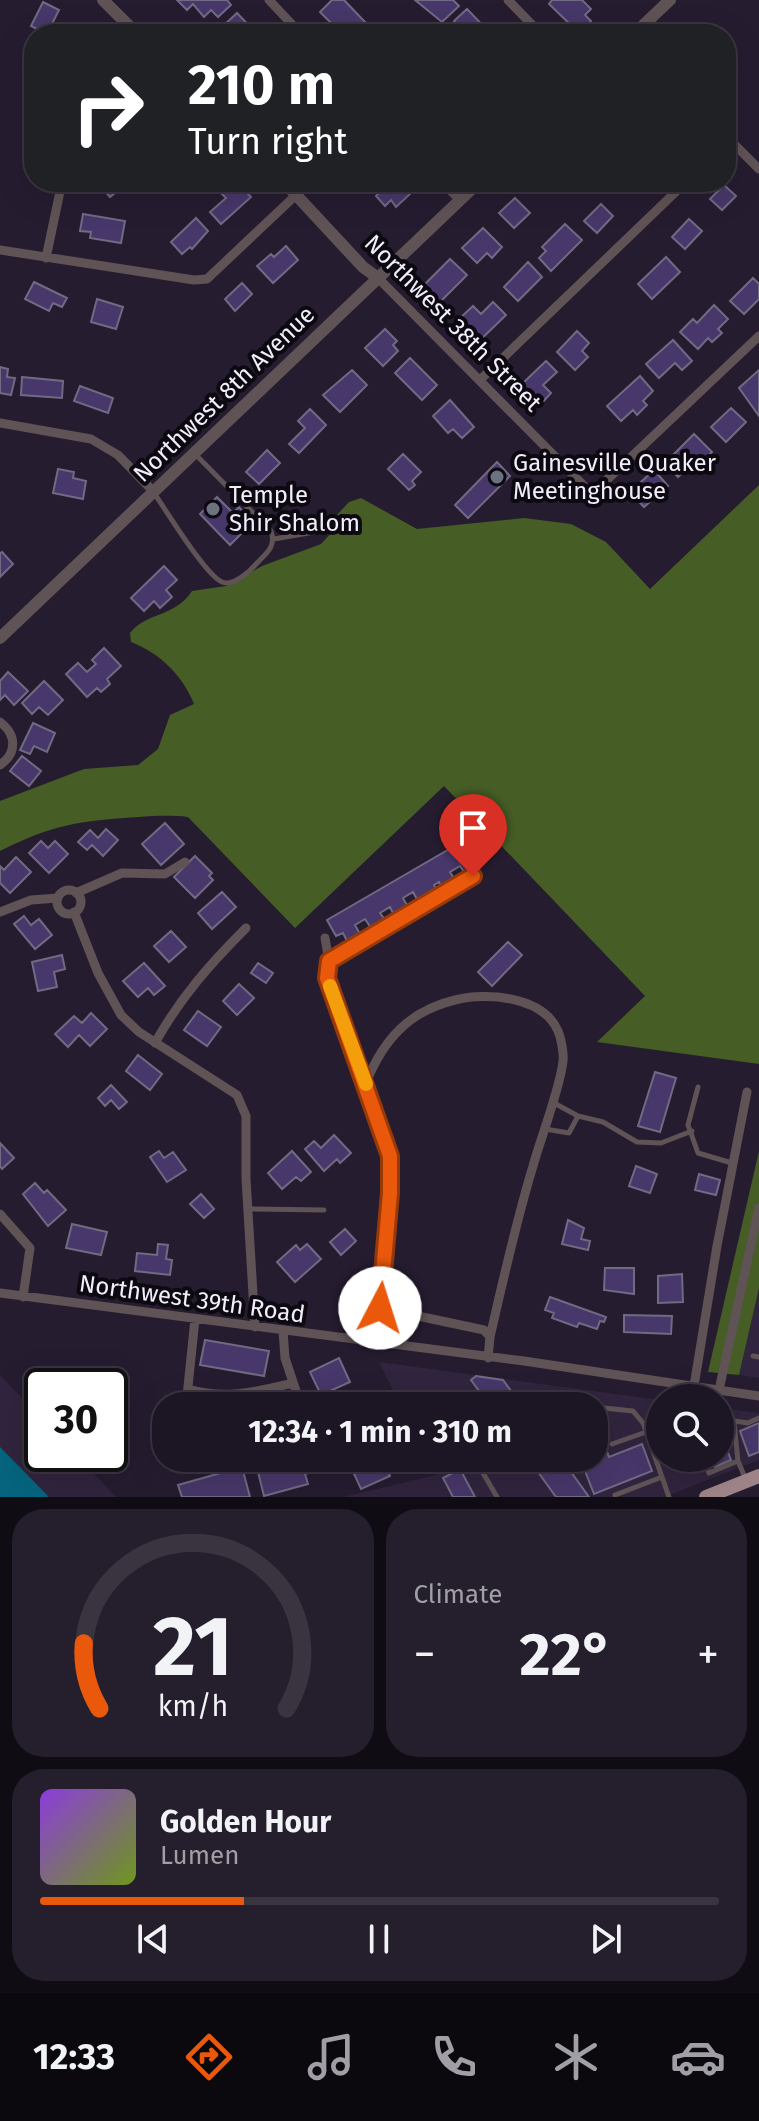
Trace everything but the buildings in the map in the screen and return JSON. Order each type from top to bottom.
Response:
[{"type":"main road","points":[[706,1497],[753,1478]]},
{"type":"street","points":[[103,0],[127,24]]},
{"type":"street","points":[[269,0],[292,24]]},
{"type":"street","points":[[508,0],[531,24]]},
{"type":"street","points":[[645,24],[670,0]]},
{"type":"street","points":[[736,148],[759,169]]},
{"type":"street","points":[[46,258],[60,192]]},
{"type":"street","name":"Northwest 38th Street","points":[[293,192],[363,267],[378,278],[592,494],[759,336]]},
{"type":"street","points":[[452,192],[460,200]]},
{"type":"street","name":"Northwest 8th Avenue","points":[[0,638],[468,192]]},
{"type":"street","points":[[480,380],[676,192]]},
{"type":"street","points":[[0,250],[207,279],[296,195]]},
{"type":"street","points":[[0,423],[91,439],[118,455],[154,492]]},
{"type":"street","points":[[0,722],[8,728],[13,740],[11,754],[0,765]]},
{"type":"street","points":[[74,912],[61,911],[58,898],[63,891],[76,893],[122,873],[165,874],[185,862]]},
{"type":"street","points":[[329,961],[473,876]]},
{"type":"street","points":[[74,912],[80,905],[76,893]]},
{"type":"street","points":[[0,912],[31,900],[58,898]]},
{"type":"street","points":[[74,912],[98,973],[121,1015],[155,1043],[237,1095],[246,1116],[247,1209],[255,1327]]},
{"type":"street","points":[[155,1043],[176,1005],[209,964],[246,928]]},
{"type":"street","points":[[325,938],[329,961],[327,978],[386,1141],[391,1175],[377,1343]]},
{"type":"street","points":[[366,1083],[375,1060],[401,1026],[444,1002],[499,996],[537,1010],[558,1030],[564,1060],[521,1205],[490,1337],[488,1358]]},
{"type":"street","points":[[694,1384],[747,1092]]},
{"type":"street","points":[[720,1384],[759,1208]]},
{"type":"street","points":[[0,1214],[30,1248],[23,1297]]},
{"type":"street","name":"Northwest 39th Road","points":[[0,1293],[679,1384]]},
{"type":"street","points":[[380,1308],[484,1330],[490,1337]]},
{"type":"street","points":[[188,1392],[195,1319]]},
{"type":"street","points":[[283,1331],[285,1358],[296,1392]]},
{"type":"street","points":[[188,1389],[227,1397],[293,1383]]},
{"type":"street","name":"Northwest 39th Road","points":[[734,1392],[759,1396]]},
{"type":"lane","points":[[154,492],[207,569],[221,582],[227,583],[246,575],[271,549],[274,539],[271,531],[194,453]]},
{"type":"lane","points":[[274,539],[320,531]]},
{"type":"lane","points":[[698,1087],[688,1125],[698,1153],[733,1164]]},
{"type":"lane","points":[[551,1102],[578,1116],[603,1122],[637,1142],[661,1143],[692,1131]]},
{"type":"lane","points":[[544,1129],[569,1133],[578,1116]]},
{"type":"lane","points":[[247,1209],[324,1210]]},
{"type":"lane","points":[[608,1408],[633,1411],[646,1432],[612,1444]]},
{"type":"lane","points":[[753,1478],[738,1461],[734,1423],[748,1423],[759,1418]]},
{"type":"lane","points":[[734,1463],[738,1461]]},
{"type":"lane","points":[[482,1472],[497,1497]]},
{"type":"lane","points":[[660,1472],[669,1497]]},
{"type":"lane","points":[[615,1495],[662,1477]]},
{"type":"shaded area","points":[[759,1288],[759,1378],[739,1375]]},
{"type":"shaded area","points":[[379,1362],[601,1392],[394,1392]]},
{"type":"shaded area","points":[[0,1375],[24,1400],[24,1472],[92,1472],[116,1497],[0,1497]]},
{"type":"shaded area","points":[[608,1393],[646,1398],[646,1472],[728,1472],[664,1497],[343,1497],[436,1475],[435,1472],[608,1472]]},
{"type":"shaded area","points":[[734,1410],[759,1413],[759,1460],[734,1470]]},
{"type":"green space","points":[[759,485],[759,1064],[597,1042],[645,996],[444,786],[295,928],[188,817],[150,816],[83,822],[52,829],[0,851],[0,801],[84,769],[138,765],[158,749],[170,715],[194,704],[177,675],[161,659],[131,642],[130,633],[137,626],[177,606],[192,591],[226,586],[262,566],[321,544],[332,532],[336,516],[349,502],[361,498],[417,529],[524,518],[571,524],[606,542],[650,589]]},
{"type":"green space","points":[[759,1151],[759,1288],[739,1375],[708,1372]]},
{"type":"water","points":[[0,1447],[48,1497],[0,1497]]},
{"type":"slow traffic","points":[[330,986],[366,1084]]},
{"type":"place","name":"Gainesville Quaker Meetinghouse","points":[[497,477]]},
{"type":"place","name":"Temple Shir Shalom","points":[[213,509]]},
{"type":"route","points":[[380,1308],[390,1193],[390,1156],[327,978],[329,961],[473,876]]}]
